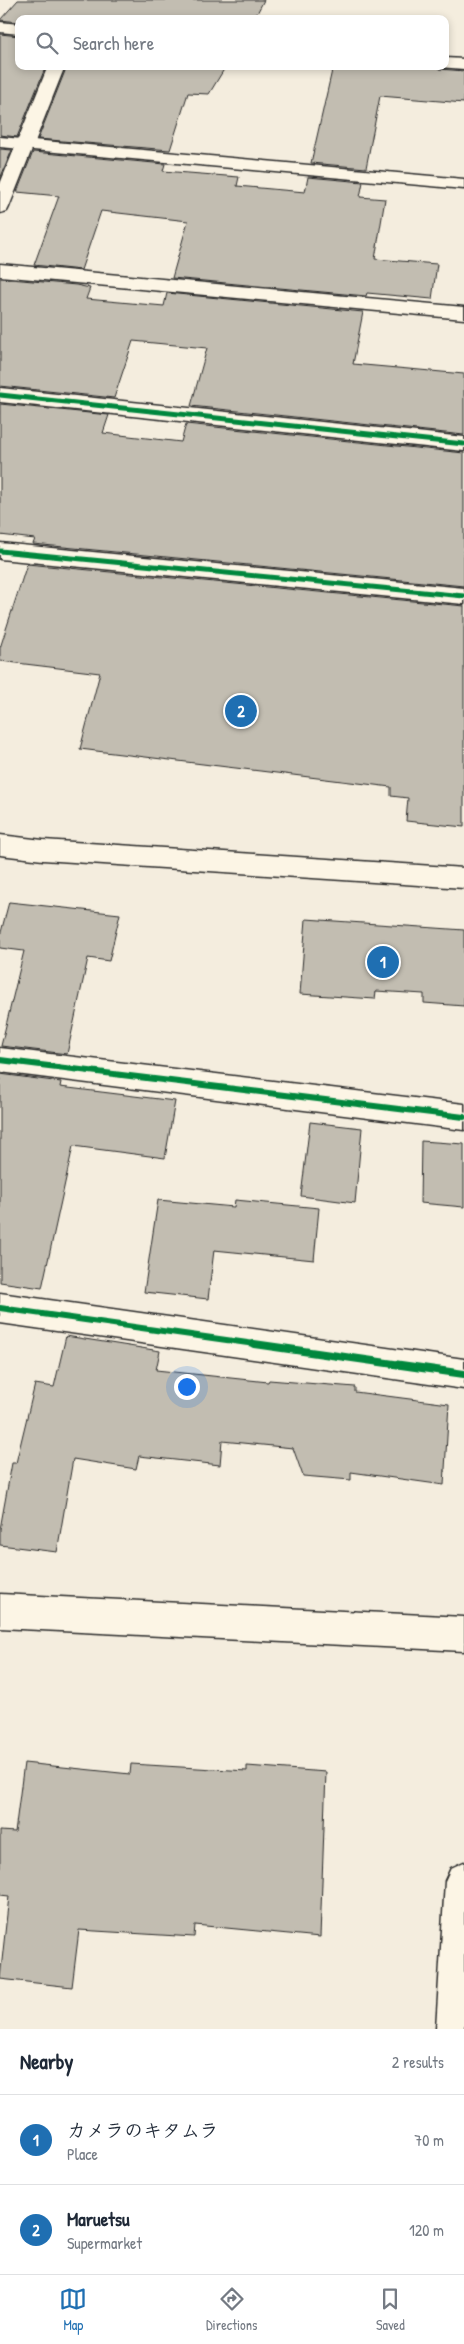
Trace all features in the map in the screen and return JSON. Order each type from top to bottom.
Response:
[{"type":"street","points":[[0,27],[15,29]]},
{"type":"street","points":[[449,63],[464,64]]},
{"type":"street","points":[[0,207],[55,70]]},
{"type":"street","points":[[0,142],[464,184]]},
{"type":"street","points":[[0,270],[464,313]]},
{"type":"street","points":[[0,395],[464,444]]},
{"type":"street","points":[[0,551],[464,596]]},
{"type":"street","points":[[0,845],[53,851],[464,878]]},
{"type":"street","points":[[0,1060],[464,1117]]},
{"type":"street","points":[[0,1308],[464,1374]]},
{"type":"street","points":[[0,1611],[464,1634]]},
{"type":"street","points":[[455,2029],[464,1881]]},
{"type":"building","points":[[18,0],[264,0],[256,15],[15,15],[15,22],[0,20]]},
{"type":"building","points":[[0,34],[15,36],[15,70],[44,70],[17,137],[0,135]]},
{"type":"building","points":[[65,70],[224,70],[209,94],[188,93],[170,150],[38,139]]},
{"type":"building","points":[[332,70],[464,71],[464,103],[380,96],[366,168],[311,163]]},
{"type":"building","points":[[0,149],[12,150],[0,179]]},
{"type":"building","points":[[33,152],[165,164],[163,171],[239,177],[237,186],[305,192],[308,177],[363,182],[360,197],[385,199],[375,259],[437,264],[432,299],[367,293],[366,296],[172,278],[188,221],[101,211],[81,270],[34,265],[59,196],[17,192]]},
{"type":"building","points":[[0,278],[90,288],[86,299],[164,306],[167,293],[363,312],[353,364],[464,374],[464,435],[191,406],[207,348],[133,341],[114,398],[0,386]]},
{"type":"building","points":[[0,404],[109,415],[103,433],[181,442],[186,424],[464,453],[464,586],[33,544],[35,539],[0,535]]},
{"type":"building","points":[[27,564],[464,606],[464,827],[406,821],[408,798],[391,796],[391,787],[80,749],[100,673],[0,661],[0,648]]},
{"type":"building","points":[[9,902],[120,914],[109,961],[88,958],[67,1054],[1,1046],[24,951],[0,948],[0,936]]},
{"type":"building","points":[[306,919],[464,930],[464,1006],[424,1003],[424,994],[376,991],[375,999],[300,994]]},
{"type":"building","points":[[0,1074],[61,1082],[60,1087],[175,1101],[165,1158],[73,1146],[42,1288],[0,1282]]},
{"type":"building","points":[[310,1122],[362,1128],[355,1203],[301,1196]]},
{"type":"building","points":[[421,1141],[464,1144],[464,1207],[420,1203]]},
{"type":"building","points":[[158,1200],[234,1207],[235,1200],[319,1208],[314,1260],[214,1250],[208,1299],[144,1292]]},
{"type":"building","points":[[66,1336],[160,1351],[156,1370],[268,1382],[269,1380],[355,1387],[355,1392],[449,1404],[444,1485],[351,1472],[351,1480],[303,1476],[293,1448],[222,1441],[220,1465],[139,1456],[136,1469],[73,1459],[57,1552],[0,1545],[0,1529],[12,1463],[16,1463],[35,1384],[54,1387]]},
{"type":"building","points":[[24,1763],[130,1774],[131,1764],[247,1771],[247,1766],[326,1772],[320,1937],[195,1925],[194,1937],[79,1930],[72,1987],[0,1979],[9,1896],[0,1895],[0,1831],[15,1832]]},
{"type":"cycle path","points":[[0,395],[464,444]]},
{"type":"cycle path","points":[[0,551],[464,596]]},
{"type":"cycle path","points":[[0,1060],[464,1117]]},
{"type":"cycle path","points":[[0,1308],[464,1374]]},
{"type":"place","name":"Maruetsu","points":[[241,711]]},
{"type":"place","name":"カメラのキタムラ","points":[[383,962]]}]
